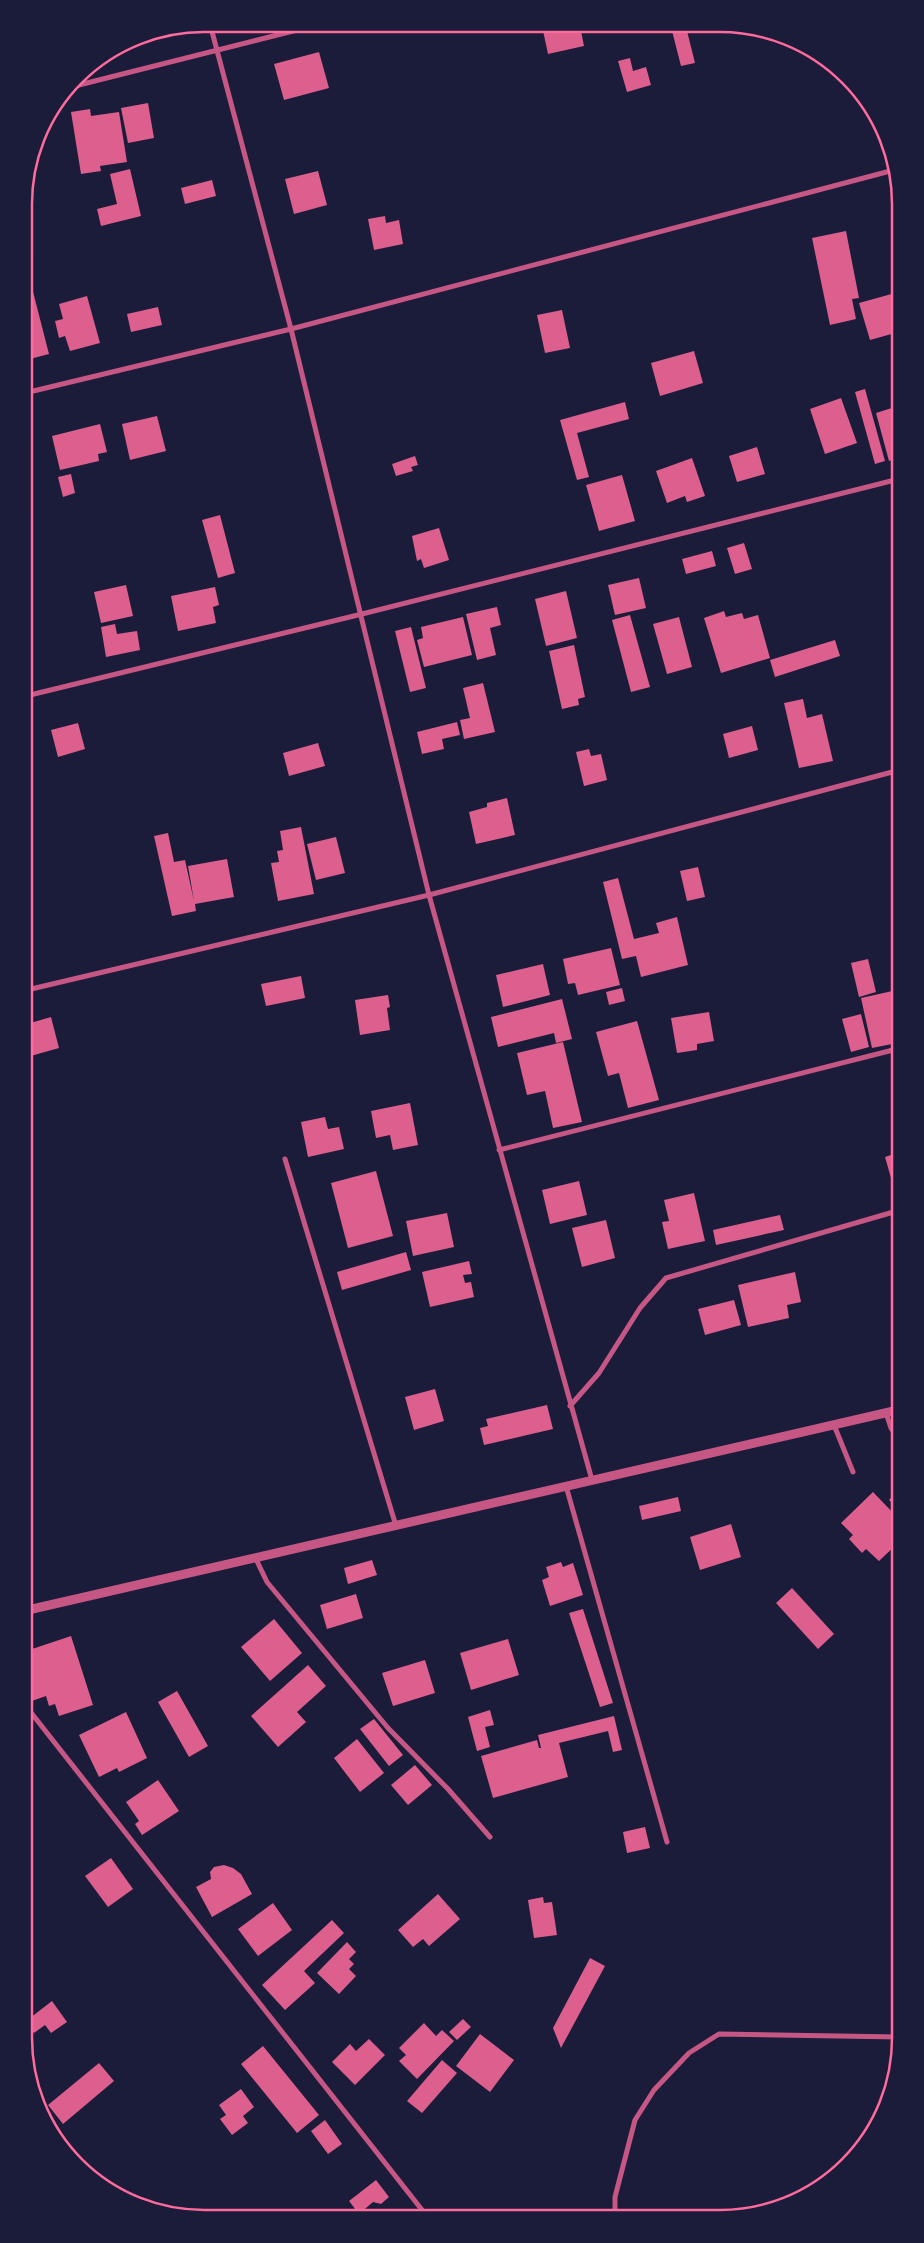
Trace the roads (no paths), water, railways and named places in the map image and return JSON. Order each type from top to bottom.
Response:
[{"type":"street","points":[[212,32],[291,328],[429,895],[592,1480]]},
{"type":"street","points":[[82,84],[290,32]]},
{"type":"street","points":[[33,391],[291,328],[888,172]]},
{"type":"street","points":[[33,694],[892,481]]},
{"type":"street","points":[[33,988],[429,895],[892,772]]},
{"type":"street","points":[[499,1150],[892,1050]]},
{"type":"street","points":[[285,1159],[396,1526]]},
{"type":"street","points":[[570,1406],[599,1373],[640,1308],[666,1278],[891,1213]]},
{"type":"street","points":[[32,1609],[255,1556],[396,1526],[891,1412]]},
{"type":"street","points":[[886,1413],[891,1428]]},
{"type":"street","points":[[834,1425],[854,1472]]},
{"type":"street","points":[[566,1486],[667,1842]]},
{"type":"street","points":[[255,1556],[267,1582],[388,1728],[448,1789],[490,1837]]},
{"type":"street","points":[[32,1714],[422,2210]]},
{"type":"street","points":[[615,2210],[615,2198],[635,2120],[654,2090],[689,2053],[719,2034],[891,2037]]}]
